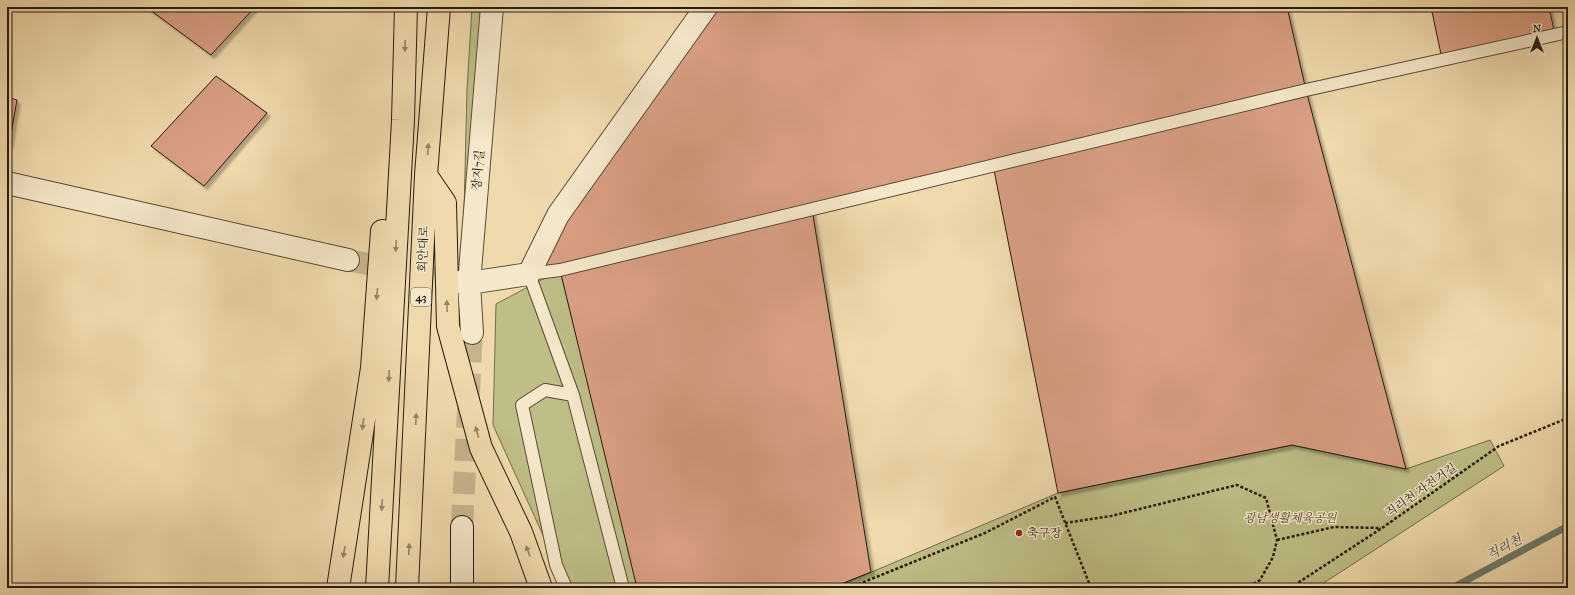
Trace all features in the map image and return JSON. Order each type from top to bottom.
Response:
[{"type":"highway","name":"43","points":[[377,588],[399,204],[406,7]]},
{"type":"highway","name":"회안대로","points":[[407,588],[426,175],[438,7]]},
{"type":"highway","points":[[426,175],[445,203],[448,326],[481,448],[521,532],[541,588]]},
{"type":"highway","points":[[338,588],[372,368],[382,229],[399,204]]},
{"type":"street","name":"장지7길","points":[[472,333],[462,282],[492,7]]},
{"type":"street","points":[[462,282],[529,274],[558,216],[706,7]]},
{"type":"street","points":[[7,183],[348,260]]},
{"type":"street","points":[[462,527],[462,588]]},
{"type":"lane","points":[[623,588],[573,395],[529,274],[560,270],[1306,90],[1568,32]]},
{"type":"lane","points":[[566,588],[556,565],[522,405],[545,390],[573,395]]},
{"type":"path","name":"직리천 자전거길","points":[[1290,588],[1382,528],[1500,446],[1568,418]]},
{"type":"path","points":[[1065,523],[1111,516],[1237,486],[1266,498],[1277,540],[1273,557],[1260,580],[1247,588]]},
{"type":"path","points":[[849,588],[985,533],[1055,497],[1091,588]]},
{"type":"path","points":[[1277,540],[1334,527],[1382,528]]},
{"type":"green space","points":[[472,7],[482,7],[463,253],[467,90]]},
{"type":"green space","points":[[560,270],[640,588],[567,588],[493,425],[496,304]]},
{"type":"green space","name":"광남생활체육공원","points":[[1490,440],[1504,466],[1316,588],[834,588],[1058,493],[1292,445],[1406,469]]},
{"type":"building","points":[[146,7],[255,7],[211,55]]},
{"type":"building","points":[[710,7],[1287,7],[1306,90],[529,274]]},
{"type":"building","points":[[1431,7],[1549,7],[1555,35],[1442,59]]},
{"type":"building","points":[[216,76],[267,113],[204,186],[151,146]]},
{"type":"building","points":[[1306,90],[1406,469],[1292,445],[1058,493],[993,165]]},
{"type":"building","points":[[7,97],[17,100],[9,145],[7,145]]},
{"type":"building","points":[[812,209],[871,572],[831,588],[637,588],[560,270]]},
{"type":"waterway","name":"직리천","points":[[1452,588],[1568,526]]},
{"type":"tunnel","points":[[348,260],[456,282]]},
{"type":"tunnel","points":[[462,527],[472,333]]},
{"type":"place","name":"축구장","points":[[1019,533]]}]
